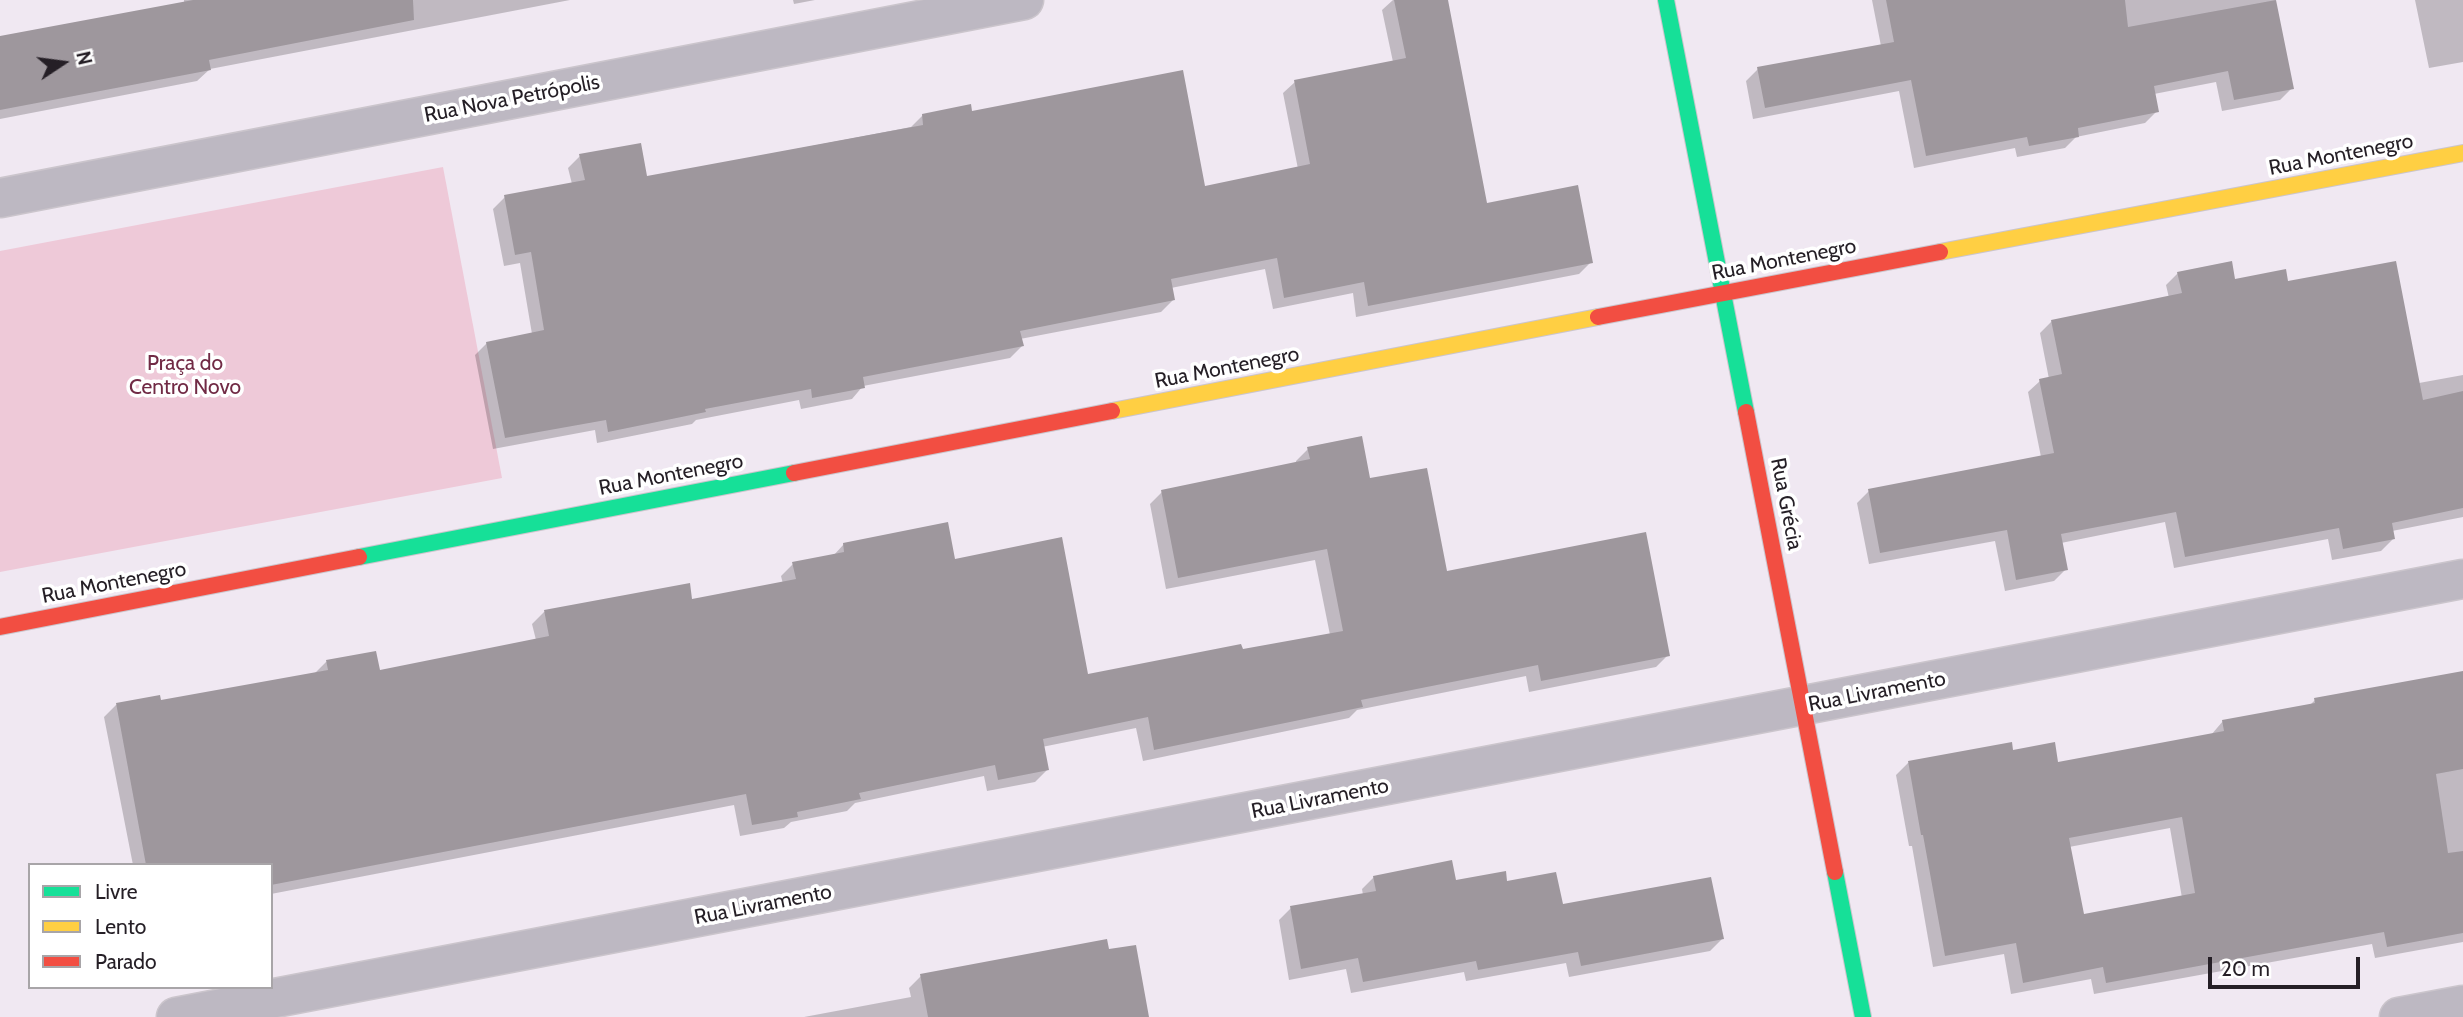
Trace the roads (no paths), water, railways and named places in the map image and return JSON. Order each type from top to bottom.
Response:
[{"type":"street","name":"Rua Nova Petrópolis","points":[[0,198],[1024,0]]},
{"type":"street","name":"Rua Grécia","points":[[1666,0],[1863,1017]]},
{"type":"street","name":"Rua Montenegro","points":[[0,627],[1723,293],[2463,153]]},
{"type":"street","name":"Rua Livramento","points":[[176,1017],[2463,579]]},
{"type":"street","points":[[2399,1017],[2463,1005]]},
{"type":"park label","name":"Praça do Centro Novo","points":[[185,376]]}]
